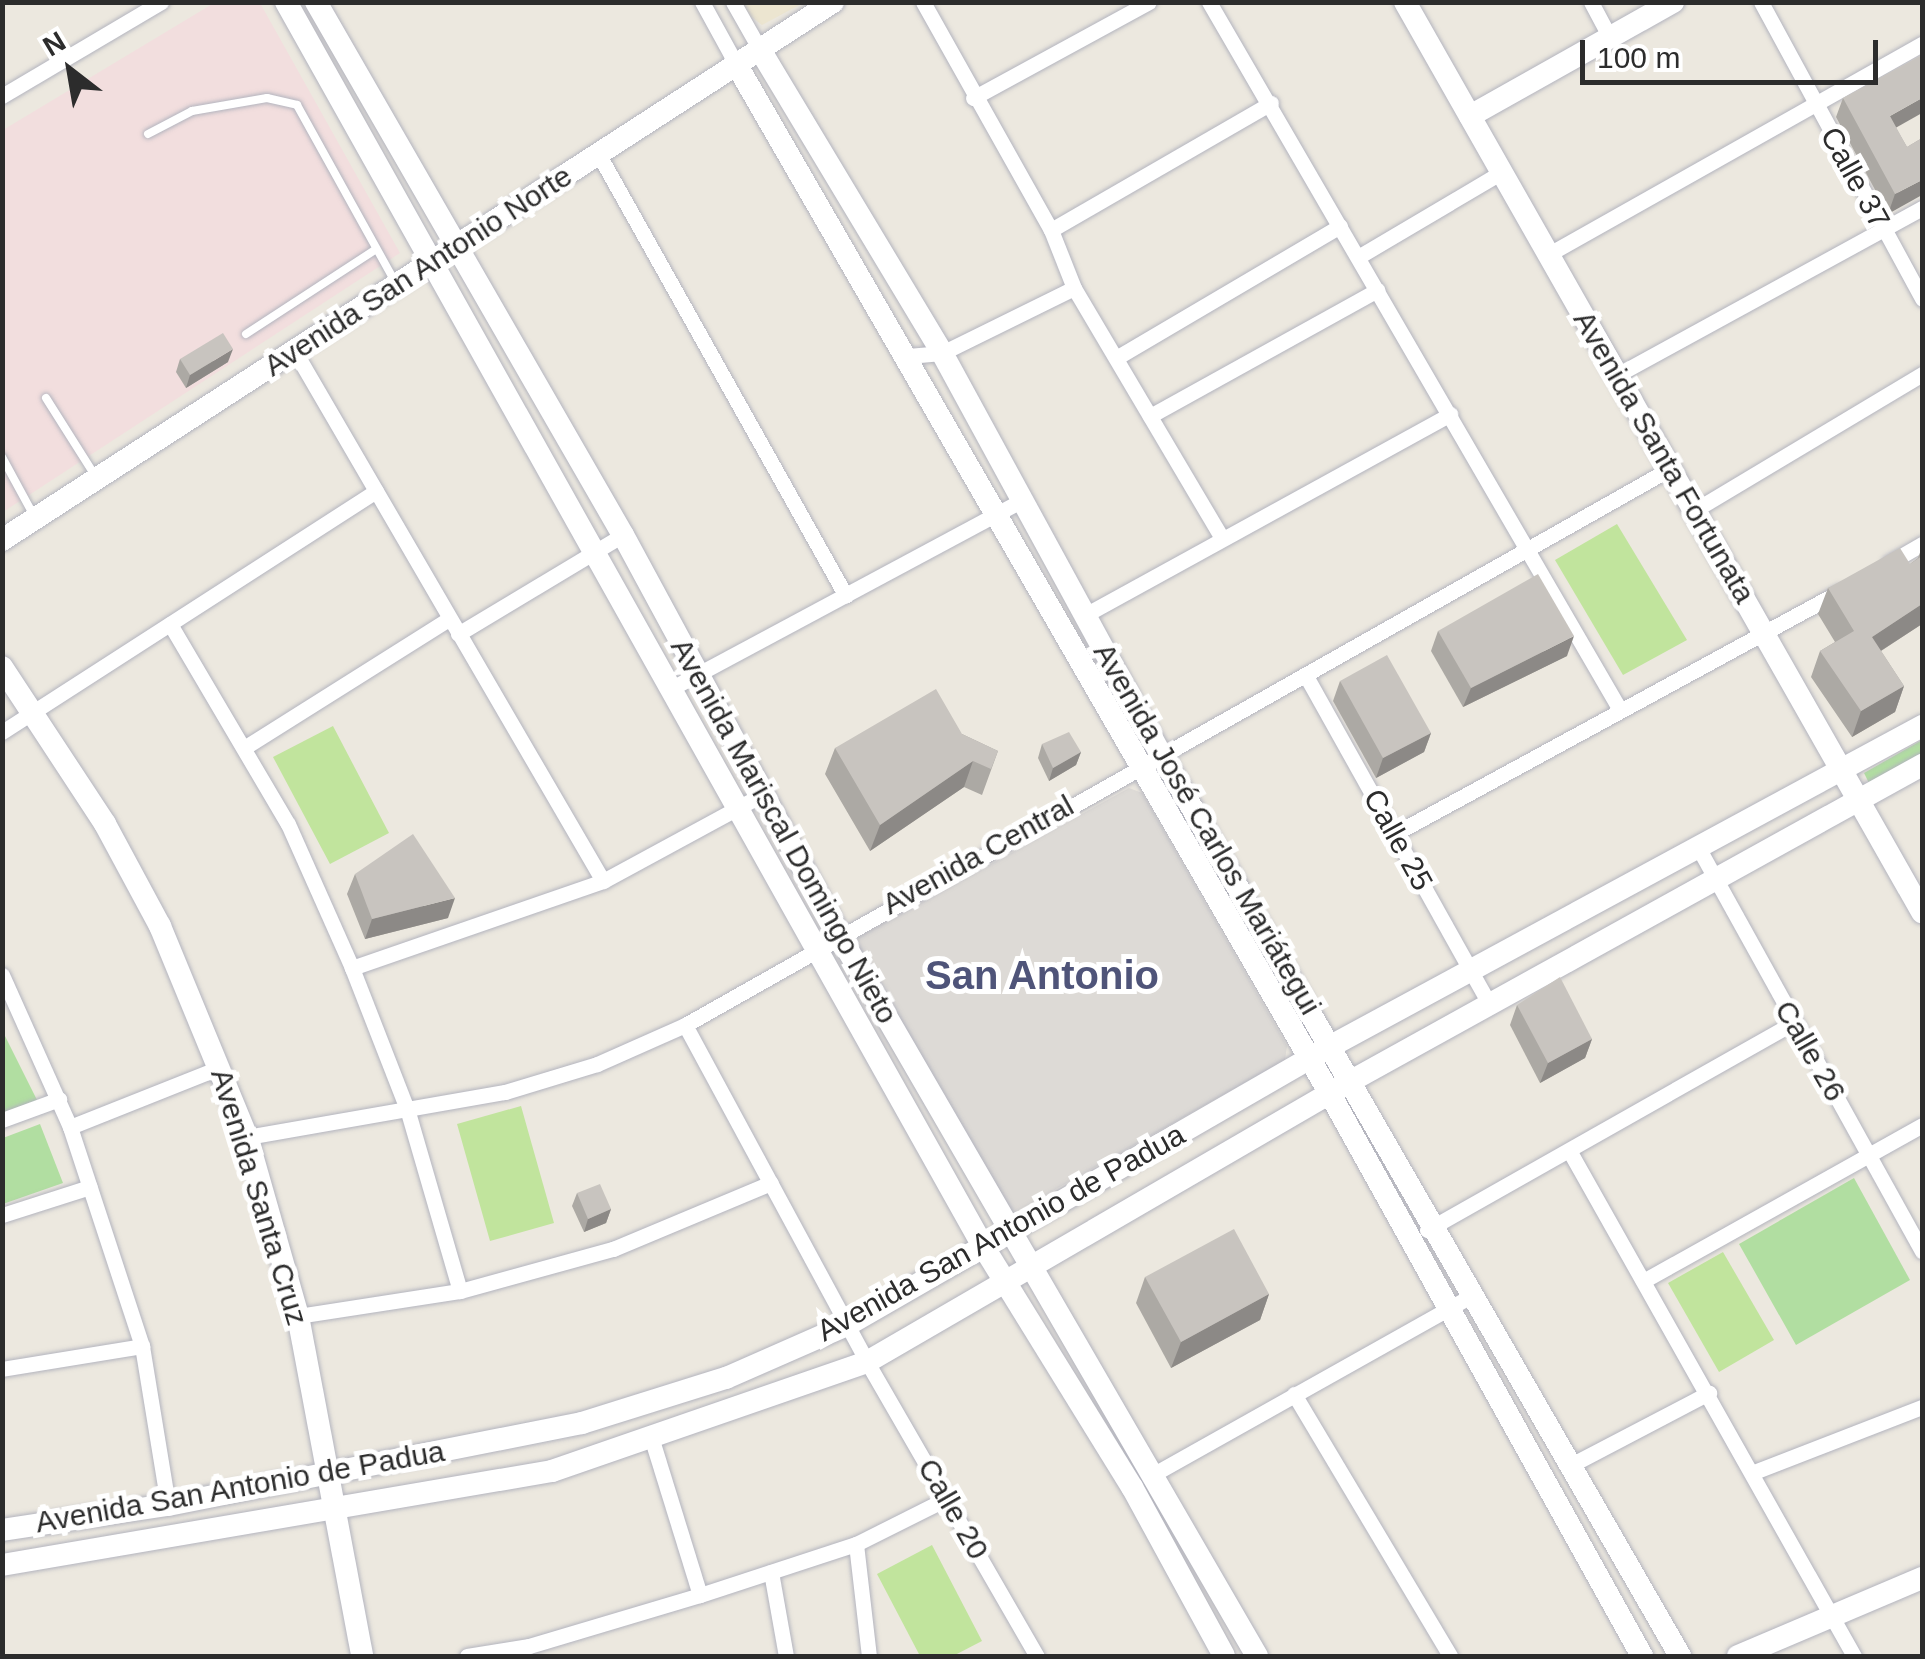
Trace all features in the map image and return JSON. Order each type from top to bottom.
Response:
[{"type":"street","points":[[2,96],[161,2]]},
{"type":"street","name":"Avenida Mariscal Domingo Nieto","points":[[286,2],[435,259],[814,948],[983,1246],[1132,1487],[1224,1656]]},
{"type":"street","name":"Avenida Mariscal Domingo Nieto","points":[[316,2],[622,535],[838,933],[1257,1656]]},
{"type":"street","name":"Avenida José Carlos Mariátegui","points":[[702,2],[1330,1094],[1642,1656]]},
{"type":"street","name":"Avenida José Carlos Mariátegui","points":[[733,2],[942,353],[1161,754],[1680,1656]]},
{"type":"street","name":"Avenida San Antonio Norte","points":[[2,540],[598,155],[735,62],[834,2]]},
{"type":"street","points":[[923,2],[973,98],[1051,230],[1074,288],[1222,538]]},
{"type":"street","points":[[973,98],[1149,2]]},
{"type":"street","points":[[1209,2],[1620,710]]},
{"type":"street","name":"Avenida Santa Fortunata","points":[[1405,2],[1922,912]]},
{"type":"street","points":[[1591,2],[1610,37]]},
{"type":"street","points":[[1470,116],[1674,2]]},
{"type":"street","name":"Calle 37","points":[[1761,2],[1922,299]]},
{"type":"street","points":[[1549,254],[1922,44]]},
{"type":"street","points":[[1051,230],[1271,103]]},
{"type":"street","points":[[598,155],[846,596]]},
{"type":"street","points":[[1358,258],[1502,172]]},
{"type":"street","points":[[1617,375],[1922,208]]},
{"type":"street","points":[[1116,358],[1340,226]]},
{"type":"street","points":[[908,356],[942,353],[1074,288]]},
{"type":"street","points":[[1150,416],[1377,290]]},
{"type":"street","points":[[294,350],[603,881]]},
{"type":"street","points":[[1695,510],[1922,374]]},
{"type":"street","points":[[1086,615],[1450,414]]},
{"type":"street","name":"Avenida Central","points":[[247,1138],[408,1112],[597,1064],[684,1025],[838,933],[1306,676],[1670,468]]},
{"type":"street","points":[[2,732],[376,491]]},
{"type":"street","points":[[670,689],[1020,501]]},
{"type":"street","points":[[246,746],[622,535]]},
{"type":"street","points":[[1875,571],[1922,544]]},
{"type":"street","points":[[1394,834],[1860,580]]},
{"type":"street","points":[[170,624],[246,746],[352,968],[408,1112],[460,1291]]},
{"type":"street","name":"Avenida Santa Cruz","points":[[2,667],[32,710],[151,909],[221,1067],[247,1138],[298,1316],[338,1505],[362,1656]]},
{"type":"street","name":"Calle 25","points":[[1306,676],[1490,1005]]},
{"type":"street","name":"Avenida San Antonio de Padua","points":[[2,1530],[168,1505],[582,1424],[726,1378],[848,1324],[1330,1046],[1922,726]]},
{"type":"street","points":[[702,746],[730,733]]},
{"type":"street","name":"Avenida San Antonio de Padua","points":[[2,1565],[552,1471],[652,1440],[867,1362],[1033,1270],[1351,1080],[1922,766]]},
{"type":"street","points":[[352,968],[603,881],[763,794]]},
{"type":"street","name":"Calle 26","points":[[1699,849],[1922,1251]]},
{"type":"street","points":[[2,974],[70,1127],[142,1346],[168,1505]]},
{"type":"street","points":[[1411,1240],[1793,1023]]},
{"type":"street","name":"Calle 20","points":[[684,1025],[867,1362],[1038,1656]]},
{"type":"street","points":[[70,1127],[221,1067]]},
{"type":"street","points":[[2,1120],[59,1099]]},
{"type":"street","points":[[1645,1280],[1922,1125]]},
{"type":"street","points":[[1570,1152],[1754,1472],[1854,1656]]},
{"type":"street","points":[[298,1316],[460,1291],[613,1249],[771,1183]]},
{"type":"street","points":[[2,1215],[90,1187]]},
{"type":"street","points":[[1152,1476],[1474,1294]]},
{"type":"street","points":[[2,1369],[142,1346]]},
{"type":"street","points":[[1571,1465],[1709,1393]]},
{"type":"street","points":[[1294,1394],[1450,1656]]},
{"type":"street","points":[[1754,1472],[1922,1407]]},
{"type":"street","points":[[652,1440],[700,1595]]},
{"type":"street","points":[[467,1656],[530,1652],[856,1544],[948,1498]]},
{"type":"street","points":[[856,1544],[870,1656]]},
{"type":"street","points":[[770,1572],[786,1656]]},
{"type":"street","points":[[1738,1656],[1922,1578]]},
{"type":"lane","points":[[148,134],[192,111],[268,98],[297,104],[396,284]]},
{"type":"lane","points":[[246,334],[375,250]]},
{"type":"lane","points":[[46,398],[97,477]]},
{"type":"lane","points":[[2,457],[36,518]]},
{"type":"shaded area","points":[[214,3],[260,3],[400,253],[3,512],[3,130]]},
{"type":"shaded area","points":[[734,3],[803,3],[762,25]]},
{"type":"shaded area","points":[[1129,788],[1142,793],[1287,1046],[1285,1060],[1010,1215],[850,960],[859,937]]},
{"type":"green space","points":[[1617,524],[1687,640],[1623,675],[1555,560]]},
{"type":"green space","points":[[333,726],[389,833],[330,864],[273,757]]},
{"type":"green space","points":[[1922,740],[1922,756],[1870,785],[1864,773]]},
{"type":"green space","points":[[2,1030],[40,1106],[2,1120]]},
{"type":"green space","points":[[521,1106],[554,1223],[490,1241],[457,1124]]},
{"type":"green space","points":[[40,1124],[63,1183],[3,1204],[3,1138]]},
{"type":"green space","points":[[1854,1178],[1910,1280],[1796,1345],[1739,1244]]},
{"type":"green space","points":[[1723,1252],[1774,1340],[1719,1372],[1668,1283]]},
{"type":"green space","points":[[932,1545],[982,1641],[953,1656],[920,1656],[877,1574]]},
{"type":"building","points":[[1922,55],[1922,98],[1890,116],[1907,147],[1922,138],[1922,180],[1895,194],[1843,98]]},
{"type":"building","points":[[223,333],[233,349],[190,375],[180,359]]},
{"type":"building","points":[[1900,548],[1910,564],[1922,556],[1922,604],[1872,637],[1904,686],[1861,711],[1820,651],[1854,631],[1828,588]]},
{"type":"building","points":[[1538,574],[1574,636],[1471,688],[1438,631]]},
{"type":"building","points":[[1387,655],[1431,733],[1383,758],[1340,681]]},
{"type":"building","points":[[936,689],[962,734],[998,751],[991,769],[973,761],[880,825],[835,748]]},
{"type":"building","points":[[1069,732],[1081,752],[1053,768],[1042,744]]},
{"type":"building","points":[[413,834],[455,898],[372,919],[355,874]]},
{"type":"building","points":[[1560,977],[1592,1039],[1548,1063],[1517,1005]]},
{"type":"building","points":[[600,1184],[611,1209],[588,1219],[577,1193]]},
{"type":"building","points":[[1234,1229],[1269,1294],[1181,1342],[1145,1277]]},
{"type":"district","name":"San Antonio","points":[[1042,975]]}]
